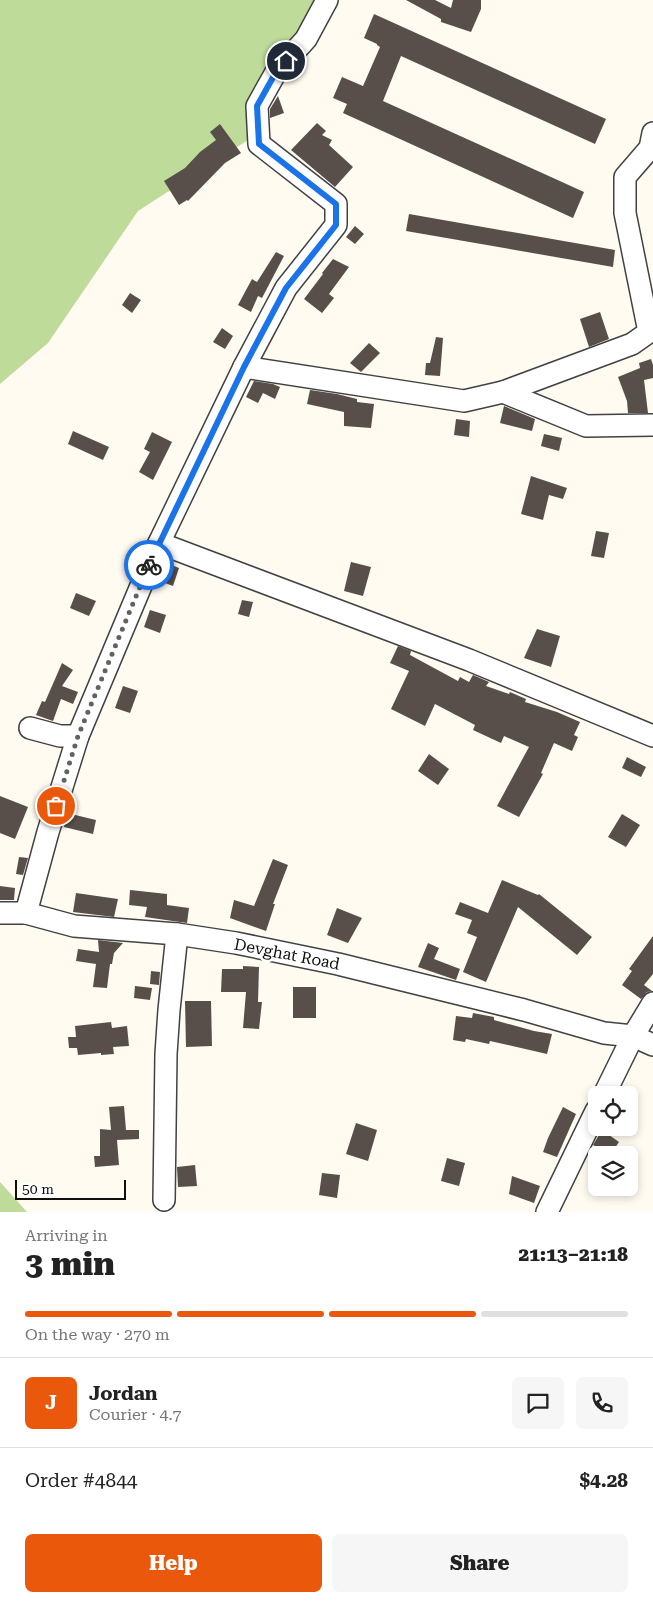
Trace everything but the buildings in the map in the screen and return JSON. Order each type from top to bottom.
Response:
[{"type":"street","points":[[26,913],[48,832],[78,736],[159,543],[244,367],[286,288],[336,225],[336,204],[259,144],[257,106],[276,72],[306,39],[327,0]]},
{"type":"street","points":[[244,367],[464,401],[504,392],[632,344],[649,332],[625,213],[625,177],[650,148],[653,133]]},
{"type":"street","points":[[504,392],[586,426],[653,425]]},
{"type":"street","points":[[159,543],[469,660],[653,736]]},
{"type":"street","points":[[30,728],[60,736],[78,736]]},
{"type":"street","name":"Devghat Road","points":[[0,913],[26,913],[74,926],[177,934],[236,943],[338,964],[524,1010],[604,1033],[633,1036],[653,1045]]},
{"type":"street","points":[[164,1200],[168,1010],[177,934]]},
{"type":"street","points":[[608,1086],[633,1036],[653,1004]]},
{"type":"street","points":[[547,1212],[588,1127]]},
{"type":"green space","points":[[0,0],[321,0],[248,140],[138,211],[48,343],[0,384]]},
{"type":"green space","points":[[0,1182],[27,1212],[0,1212]]},
{"type":"way so far","points":[[56,806],[78,736],[149,565]]},
{"type":"route","points":[[149,565],[244,367],[286,288],[336,225],[336,204],[259,144],[257,106],[276,72],[286,61]]}]
